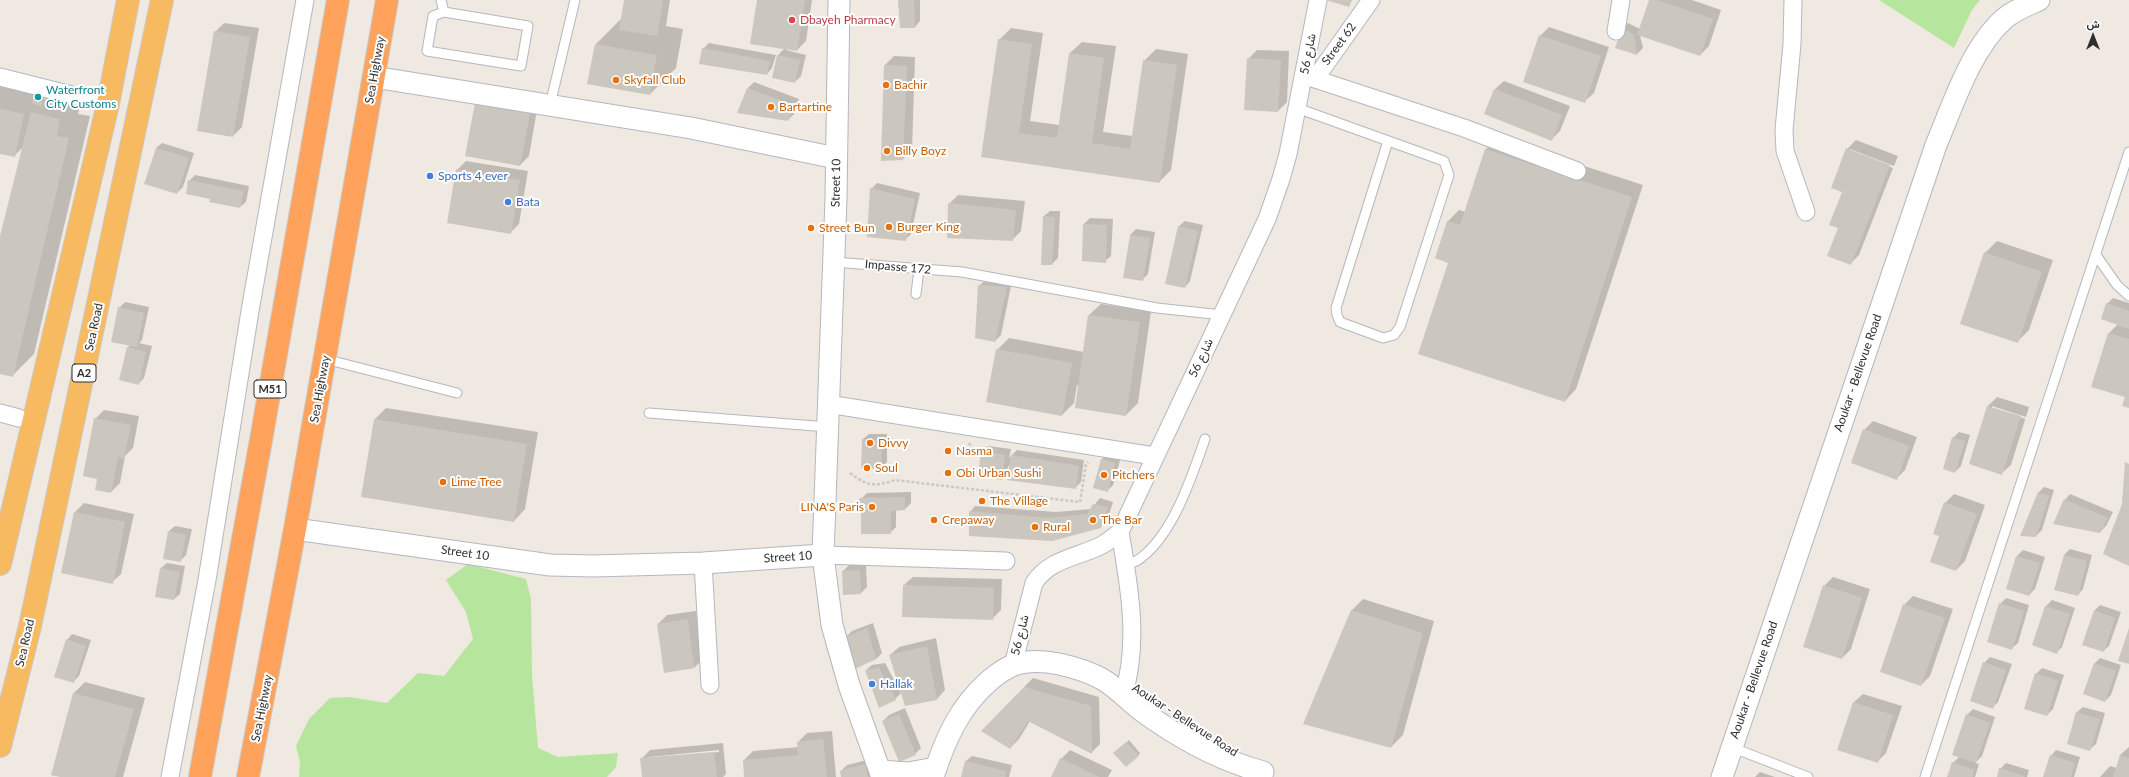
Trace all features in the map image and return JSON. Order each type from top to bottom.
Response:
[{"type":"highway","points":[[0,564],[108,104],[128,0]]},
{"type":"highway","name":"Sea Road","points":[[0,746],[31,618],[162,0]]},
{"type":"highway","name":"M51","points":[[200,777],[338,0]]},
{"type":"highway","name":"Sea Highway","points":[[248,777],[295,529],[387,0]]},
{"type":"street","points":[[170,777],[207,580],[250,310],[305,0]]},
{"type":"street","name":"Street 10","points":[[295,529],[550,565],[594,566],[703,563],[823,555],[834,262],[839,0]]},
{"type":"street","name":"شارع 56","points":[[1013,665],[1034,583],[1040,573],[1051,565],[1101,546],[1120,532],[1154,456],[1222,315],[1266,219],[1281,179],[1297,108],[1309,77],[1318,0]]},
{"type":"street","name":"Street 62","points":[[1309,77],[1371,0]]},
{"type":"street","points":[[1616,31],[1621,0]]},
{"type":"street","points":[[1793,0],[1792,44],[1784,130],[1786,151],[1806,212]]},
{"type":"street","name":"Aoukar - Bellevue Road","points":[[1722,777],[1936,145],[1976,55],[1995,28],[2005,18],[2039,0]]},
{"type":"street","points":[[0,77],[108,104]]},
{"type":"street","points":[[374,77],[691,128],[836,158]]},
{"type":"street","points":[[1309,77],[1464,128],[1577,171]]},
{"type":"street","points":[[828,404],[1154,456]]},
{"type":"street","points":[[0,413],[19,418]]},
{"type":"street","points":[[1120,532],[1126,566],[1132,627],[1125,689]]},
{"type":"street","points":[[935,773],[881,774],[849,685],[832,626],[823,555],[1006,561]]},
{"type":"street","points":[[703,563],[710,685]]},
{"type":"street","name":"Aoukar - Bellevue Road","points":[[935,773],[946,740],[964,707],[979,690],[996,675],[1013,665],[1032,661],[1068,666],[1103,680],[1111,678],[1125,689],[1167,712],[1267,775]]},
{"type":"lane","points":[[442,0],[444,12]]},
{"type":"lane","points":[[550,105],[575,0]]},
{"type":"lane","points":[[444,12],[528,26],[521,66],[427,50],[433,16],[444,12]]},
{"type":"lane","points":[[1297,108],[1444,161],[1449,175],[1400,327],[1394,335],[1383,338],[1340,322],[1336,308],[1388,141]]},
{"type":"lane","points":[[1925,777],[2129,152]]},
{"type":"lane","points":[[2096,255],[2117,286],[2129,296]]},
{"type":"lane","name":"Impasse 172","points":[[834,262],[962,272],[1157,308],[1222,315]]},
{"type":"lane","points":[[916,294],[919,269]]},
{"type":"lane","points":[[325,359],[457,393]]},
{"type":"lane","points":[[649,413],[828,427]]},
{"type":"lane","points":[[1126,566],[1141,559],[1152,548],[1167,527],[1182,498],[1205,439]]},
{"type":"lane","points":[[1731,747],[1808,777]]},
{"type":"path","points":[[850,473],[865,484],[885,483],[895,480],[1080,502],[1086,464],[1092,461]]},
{"type":"green space","points":[[1879,0],[1980,0],[1972,10],[1954,48]]},
{"type":"green space","points":[[468,564],[526,579],[531,599],[532,675],[538,748],[558,757],[618,753],[616,767],[607,777],[299,777],[300,762],[296,746],[309,719],[330,698],[348,697],[387,703],[418,673],[444,676],[473,639],[466,612],[446,580]]},
{"type":"building","points":[[624,0],[663,0],[657,36],[619,30]]},
{"type":"building","points":[[757,0],[805,0],[797,51],[750,44]]},
{"type":"building","points":[[898,0],[914,0],[915,28],[900,28]]},
{"type":"building","points":[[1326,0],[1352,0],[1349,7]]},
{"type":"building","points":[[1649,0],[1657,0],[1713,19],[1700,56],[1637,35]]},
{"type":"building","points":[[1622,28],[1634,35],[1637,55],[1615,48]]},
{"type":"building","points":[[214,31],[250,37],[233,137],[197,131]]},
{"type":"building","points":[[1539,35],[1601,56],[1585,103],[1523,82]]},
{"type":"building","points":[[998,39],[1032,44],[1019,133],[1057,138],[1069,53],[1104,58],[1092,143],[1130,149],[1143,60],[1177,65],[1160,183],[981,157]]},
{"type":"building","points":[[595,44],[657,55],[650,95],[587,84]]},
{"type":"building","points":[[702,48],[770,61],[767,75],[699,64]]},
{"type":"building","points":[[777,55],[800,60],[795,83],[772,78]]},
{"type":"building","points":[[1247,58],[1281,60],[1278,112],[1244,110]]},
{"type":"building","points":[[884,65],[907,66],[903,160],[881,161]]},
{"type":"building","points":[[747,88],[794,105],[788,121],[737,113]]},
{"type":"building","points":[[1494,89],[1562,115],[1552,141],[1484,114]]},
{"type":"building","name":"Waterfront City Customs","points":[[35,90],[45,92],[41,106],[32,103]]},
{"type":"building","points":[[475,103],[530,113],[520,166],[465,156]]},
{"type":"building","points":[[0,109],[24,114],[15,157],[0,154]]},
{"type":"building","points":[[31,112],[60,119],[57,136],[69,138],[13,377],[0,374],[0,236]]},
{"type":"building","points":[[156,148],[189,158],[177,194],[144,184]]},
{"type":"building","points":[[1846,148],[1890,165],[1851,265],[1827,256],[1838,228],[1829,225],[1842,192],[1831,188]]},
{"type":"building","points":[[1485,149],[1632,197],[1565,402],[1418,354],[1448,263],[1435,258],[1447,221],[1460,225]]},
{"type":"building","points":[[456,169],[520,180],[511,234],[447,223]]},
{"type":"building","points":[[188,180],[244,191],[240,208],[209,202],[210,199],[186,194]]},
{"type":"building","points":[[870,188],[915,199],[906,241],[867,237]]},
{"type":"building","points":[[948,203],[1016,210],[1013,241],[947,238]]},
{"type":"building","points":[[1043,216],[1055,217],[1052,265],[1041,265]]},
{"type":"building","points":[[1083,224],[1107,225],[1106,263],[1082,261]]},
{"type":"building","points":[[1178,226],[1198,231],[1185,288],[1165,284]]},
{"type":"building","points":[[1130,235],[1150,238],[1143,281],[1123,278]]},
{"type":"building","points":[[1984,252],[2042,272],[2018,343],[1960,324]]},
{"type":"building","points":[[978,285],[1007,287],[995,342],[975,338]]},
{"type":"building","points":[[2106,303],[2129,311],[2129,329],[2101,319]]},
{"type":"building","points":[[118,307],[144,313],[137,347],[111,342]]},
{"type":"building","points":[[1088,315],[1140,322],[1126,416],[1075,408]]},
{"type":"building","points":[[2108,333],[2129,339],[2129,408],[2122,406],[2125,397],[2091,387]]},
{"type":"building","points":[[127,347],[146,352],[139,385],[119,380]]},
{"type":"building","points":[[996,349],[1072,363],[1062,416],[986,402]]},
{"type":"building","points":[[1987,406],[2021,416],[2002,475],[1969,464]]},
{"type":"building","points":[[94,418],[131,425],[124,458],[118,457],[111,493],[95,490],[97,479],[83,476]]},
{"type":"building","points":[[374,419],[527,444],[514,522],[361,497]]},
{"type":"building","points":[[1863,429],[1909,446],[1897,480],[1851,463]]},
{"type":"building","points":[[1952,437],[1965,441],[1955,473],[1943,469]]},
{"type":"building","points":[[862,439],[882,440],[881,469],[861,468]]},
{"type":"building","points":[[981,451],[1005,455],[1002,480],[978,476]]},
{"type":"building","points":[[1011,455],[1079,466],[1076,489],[1007,480]]},
{"type":"building","points":[[1101,459],[1115,463],[1108,492],[1093,488]]},
{"type":"building","points":[[2125,462],[2129,464],[2129,566],[2103,554],[2122,504]]},
{"type":"building","points":[[2038,492],[2049,496],[2036,537],[2020,536]]},
{"type":"building","points":[[905,497],[905,510],[891,511],[891,534],[861,534],[861,512],[853,511],[860,498]]},
{"type":"building","points":[[2064,499],[2108,518],[2100,533],[2053,524]]},
{"type":"building","points":[[1944,502],[1977,514],[1956,571],[1930,562],[1939,536],[1933,534]]},
{"type":"building","points":[[1093,504],[1108,507],[1101,528],[1052,541],[969,536],[969,511],[1050,518],[1087,514]]},
{"type":"building","points":[[74,512],[125,522],[113,584],[61,573]]},
{"type":"building","points":[[168,531],[186,535],[181,562],[163,559]]},
{"type":"building","points":[[2064,555],[2087,561],[2078,596],[2054,590]]},
{"type":"building","points":[[2016,556],[2040,563],[2029,596],[2006,589]]},
{"type":"building","points":[[160,568],[180,572],[174,600],[155,597]]},
{"type":"building","points":[[860,570],[861,594],[843,595],[842,571]]},
{"type":"building","points":[[903,585],[994,588],[993,620],[902,617]]},
{"type":"building","points":[[1823,585],[1862,598],[1842,659],[1803,647]]},
{"type":"building","points":[[1999,603],[2024,611],[2012,650],[1987,642]]},
{"type":"building","points":[[1903,604],[1945,618],[1921,686],[1880,672]]},
{"type":"building","points":[[2045,606],[2070,614],[2057,654],[2032,645]]},
{"type":"building","points":[[1351,610],[1423,633],[1391,748],[1303,724]]},
{"type":"building","points":[[2094,610],[2115,618],[2104,652],[2082,645]]},
{"type":"building","points":[[688,619],[694,668],[664,673],[657,624]]},
{"type":"building","points":[[867,628],[876,659],[853,670],[845,637]]},
{"type":"building","points":[[2129,628],[2129,664],[2118,661]]},
{"type":"building","points":[[66,639],[86,646],[74,683],[54,677]]},
{"type":"building","points":[[927,646],[937,700],[905,706],[889,655]]},
{"type":"building","points":[[1983,662],[2006,670],[1993,709],[1970,701]]},
{"type":"building","points":[[2094,663],[2116,671],[2105,702],[2083,694]]},
{"type":"building","points":[[879,668],[896,700],[879,708],[865,670]]},
{"type":"building","points":[[2035,673],[2058,681],[2047,716],[2024,709]]},
{"type":"building","points":[[1024,687],[1091,706],[1092,754],[1028,721],[1010,749],[981,731]]},
{"type":"building","points":[[73,693],[134,709],[115,777],[60,777],[51,775]]},
{"type":"building","points":[[1853,702],[1893,715],[1878,763],[1837,750]]},
{"type":"building","points":[[2076,712],[2100,719],[2090,751],[2067,744]]},
{"type":"building","points":[[899,714],[916,755],[899,762],[882,721]]},
{"type":"building","points":[[1966,714],[1990,723],[1976,763],[1952,755]]},
{"type":"building","points":[[823,739],[827,777],[744,777],[743,760],[798,755],[797,742]]},
{"type":"building","points":[[1126,742],[1139,756],[1126,767],[1113,753]]},
{"type":"building","points":[[714,752],[717,777],[642,777],[640,758]]},
{"type":"building","points":[[2050,755],[2075,763],[2071,777],[2043,777]]},
{"type":"building","points":[[2120,755],[2129,758],[2129,777],[2113,777]]},
{"type":"building","points":[[1060,758],[1099,777],[1051,777]]},
{"type":"building","points":[[965,761],[1006,771],[1005,777],[961,777]]},
{"type":"building","points":[[1952,762],[1974,770],[1972,777],[1947,777]]},
{"type":"building","points":[[865,764],[868,777],[841,777],[840,771]]},
{"type":"building","points":[[1999,768],[2024,776],[2024,777],[1997,777]]},
{"type":"place","name":"Dbayeh Pharmacy","points":[[792,20]]},
{"type":"place","name":"Skyfall Club","points":[[616,80]]},
{"type":"place","name":"Bachir","points":[[886,85]]},
{"type":"place","name":"Waterfront City Customs","points":[[38,97]]},
{"type":"place","name":"Bartartine","points":[[771,107]]},
{"type":"place","name":"Billy Boyz","points":[[887,151]]},
{"type":"place","name":"Sports 4 ever","points":[[430,176]]},
{"type":"place","name":"Bata","points":[[508,202]]},
{"type":"place","name":"Burger King","points":[[889,227]]},
{"type":"place","name":"Street Bun","points":[[811,228]]},
{"type":"place","name":"Divvy","points":[[870,443]]},
{"type":"place","name":"Nasma","points":[[948,451]]},
{"type":"place","name":"Soul","points":[[867,468]]},
{"type":"place","name":"Obi Urban Sushi","points":[[948,473]]},
{"type":"place","name":"Pitchers","points":[[1104,475]]},
{"type":"place","name":"Lime Tree","points":[[443,482]]},
{"type":"place","name":"The Village","points":[[982,501]]},
{"type":"place","name":"LINA'S Paris","points":[[872,507]]},
{"type":"place","name":"Crepaway","points":[[934,520]]},
{"type":"place","name":"The Bar","points":[[1093,520]]},
{"type":"place","name":"Rural","points":[[1035,527]]},
{"type":"place","name":"Hallak","points":[[872,684]]}]
